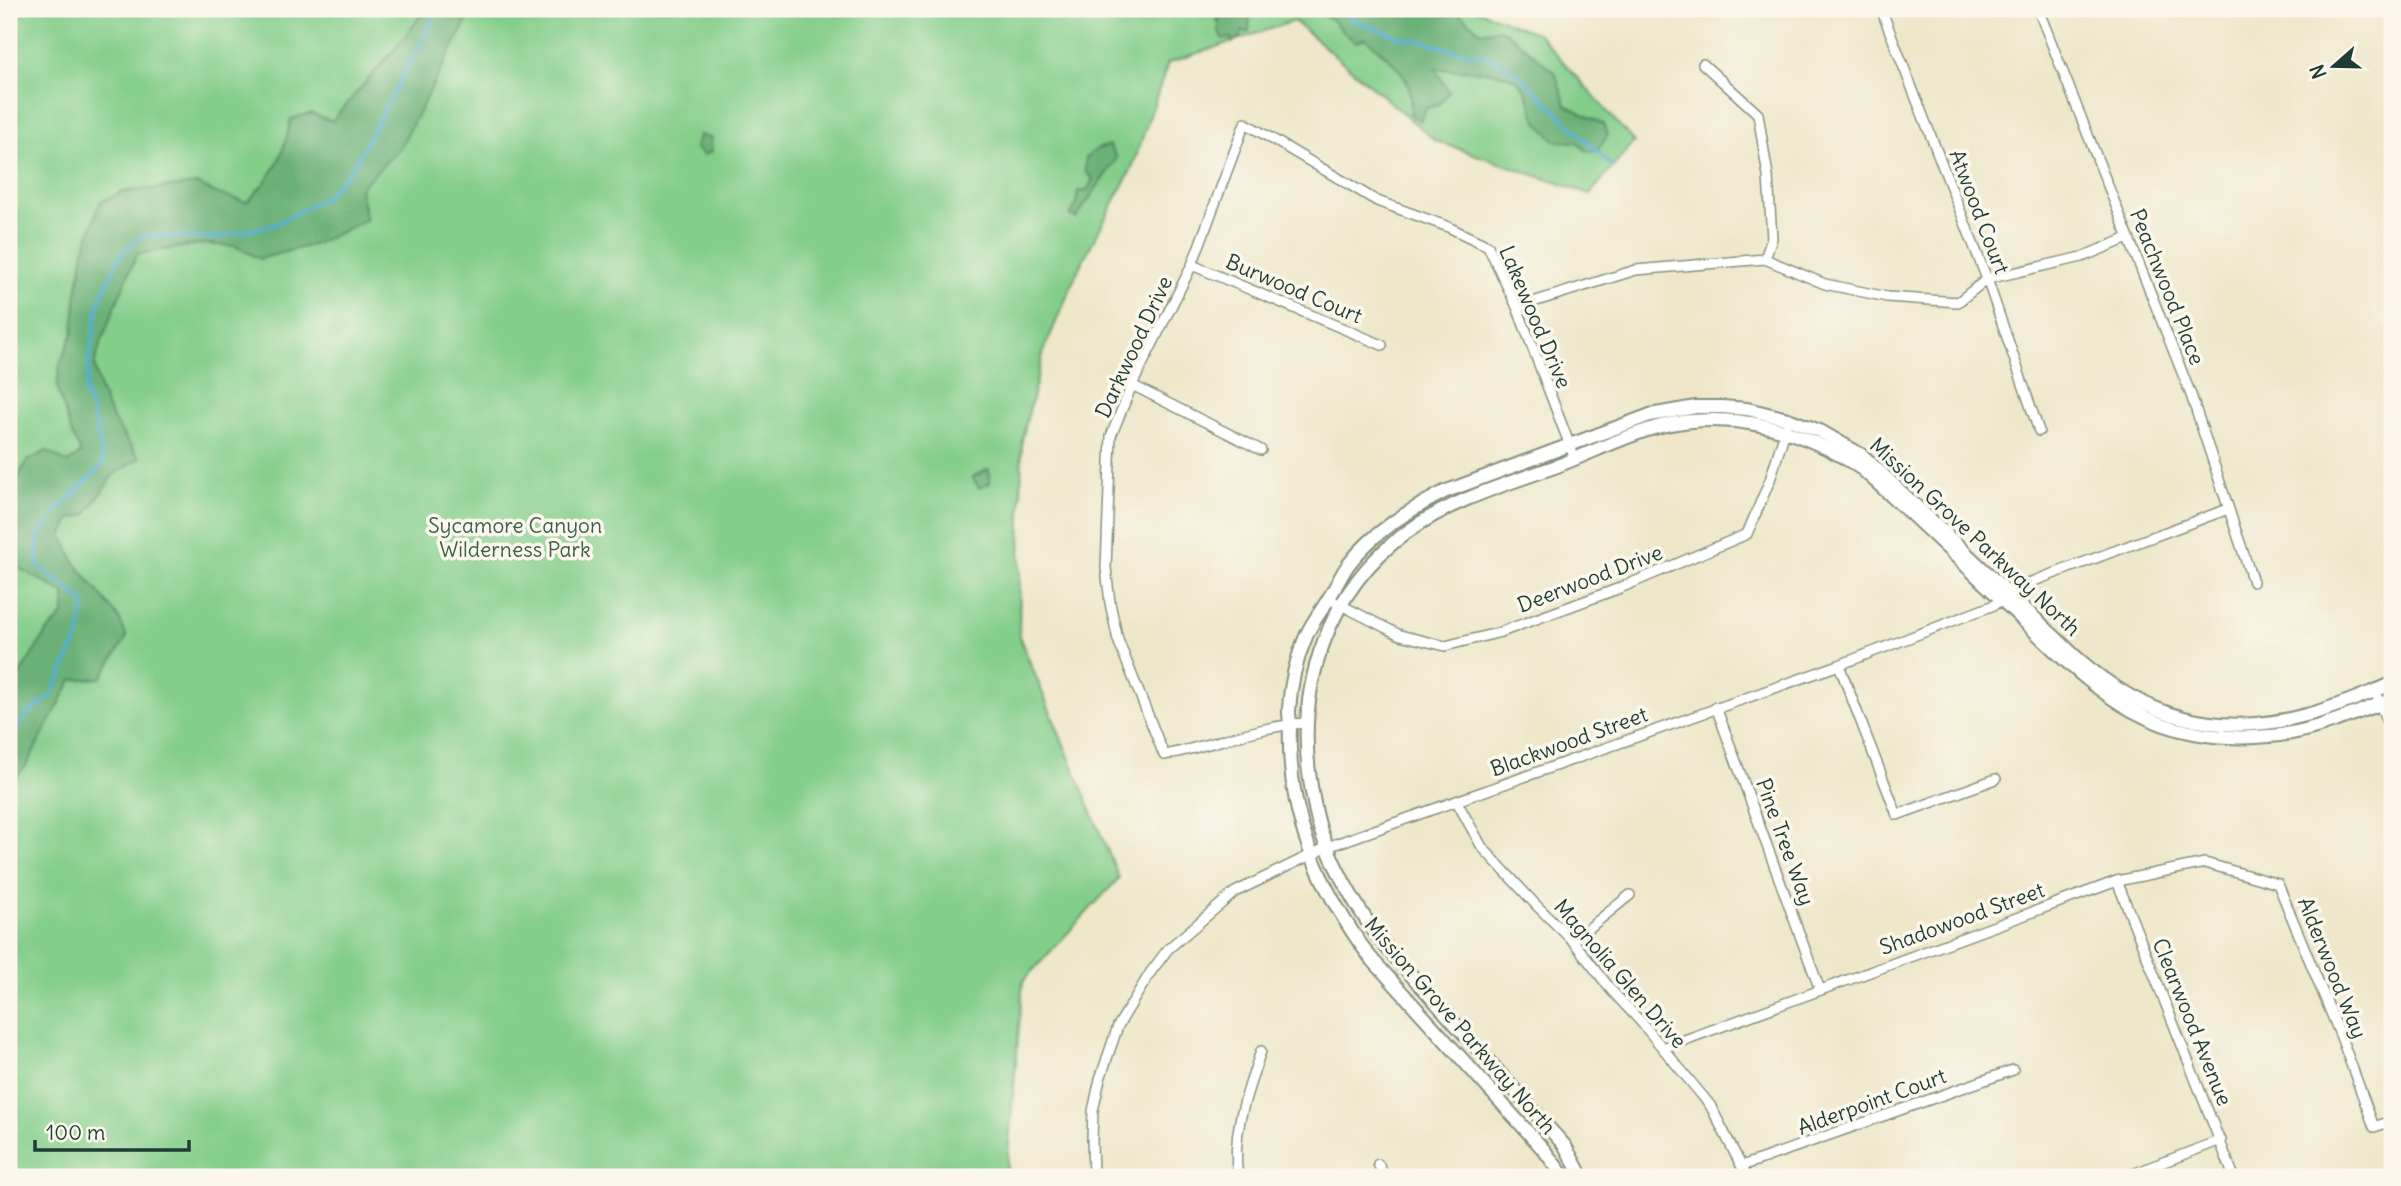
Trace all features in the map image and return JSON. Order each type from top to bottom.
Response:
[{"type":"street","name":"Atwood Court","points":[[1881,9],[1987,279],[2039,431]]},
{"type":"street","name":"Peachwood Place","points":[[2038,9],[2191,395],[2253,582]]},
{"type":"street","points":[[1703,64],[1758,114],[1768,176],[1772,238],[1765,259]]},
{"type":"street","name":"Darkwood Drive","points":[[1245,123],[1192,265],[1132,385],[1111,436],[1106,568],[1118,640],[1164,755],[1290,724]]},
{"type":"street","name":"Lakewood Drive","points":[[1245,123],[1377,201],[1446,226],[1488,246],[1517,307],[1575,459]]},
{"type":"street","points":[[1517,307],[1636,270],[1765,259],[1825,284],[1887,297],[1958,302],[1987,279],[2082,257],[2128,238]]},
{"type":"street","name":"Burwood Court","points":[[1192,265],[1382,345]]},
{"type":"street","points":[[1132,385],[1261,450]]},
{"type":"street","name":"Mission Grove Parkway North","points":[[1564,1177],[1370,957],[1338,913],[1301,826],[1290,769],[1290,699],[1301,652],[1308,633],[1347,567],[1360,551],[1378,533],[1409,511],[1444,492],[1650,415],[1696,407],[1747,409],[1787,425]]},
{"type":"street","name":"Mission Grove Parkway North","points":[[1582,1177],[1564,1146],[1367,923],[1350,896],[1327,846],[1313,800],[1306,723],[1310,687],[1318,656],[1341,606],[1374,560],[1408,531],[1464,501],[1660,427],[1716,419],[1787,425],[1820,431],[1863,456],[2005,596],[2097,676],[2142,704],[2164,713],[2216,723],[2244,725],[2309,715],[2392,684]]},
{"type":"street","name":"Deerwood Drive","points":[[1329,598],[1400,635],[1445,646],[1501,632],[1620,588],[1747,534],[1770,480],[1787,425]]},
{"type":"street","name":"Blackwood Street","points":[[1093,1177],[1093,1120],[1100,1079],[1118,1026],[1168,949],[1235,892],[1327,846],[1839,665],[1994,605],[2015,588],[2228,509]]},
{"type":"street","name":"Mission Grove Parkway North","points":[[2005,596],[2018,617],[2099,690],[2119,705],[2170,728],[2221,736],[2271,736],[2318,726],[2386,702]]},
{"type":"street","points":[[1839,665],[1897,815],[1996,779]]},
{"type":"street","points":[[2375,691],[2386,702],[2392,736]]},
{"type":"street","name":"Pine Tree Way","points":[[1716,707],[1820,990]]},
{"type":"street","points":[[1290,724],[1306,723]]},
{"type":"street","name":"Magnolia Glen Drive","points":[[1457,802],[1482,847],[1573,941],[1612,991],[1710,1105],[1747,1177]]},
{"type":"street","name":"Shadowood Street","points":[[1663,1048],[2117,881],[2205,863],[2278,884]]},
{"type":"street","name":"Clearwood Avenue","points":[[2117,881],[2234,1177]]},
{"type":"street","name":"Alderwood Way","points":[[2278,884],[2342,1037],[2374,1127],[2392,1121]]},
{"type":"street","points":[[1573,941],[1630,895]]},
{"type":"street","points":[[1238,1177],[1236,1143],[1240,1116],[1261,1051]]},
{"type":"street","name":"Alderpoint Court","points":[[1742,1166],[2013,1070]]},
{"type":"street","points":[[2125,1177],[2221,1140]]},
{"type":"street","points":[[1378,1164],[1385,1177]]},
{"type":"green space","name":"Sycamore Canyon Wilderness Park","points":[[9,9],[1475,9],[1539,34],[1634,142],[1590,194],[1436,141],[1294,21],[1168,63],[1132,168],[1079,268],[1044,350],[1022,440],[1019,636],[1119,878],[1023,981],[1006,1177],[9,1177]],"holes":[[[1458,13],[1481,32],[1498,29],[1517,41],[1464,61]]]},
{"type":"green space","points":[[426,9],[473,9],[400,148],[360,188],[366,220],[318,243],[260,259],[235,246],[202,244],[137,254],[95,366],[105,403],[140,458],[113,475],[86,515],[70,519],[62,536],[75,563],[119,618],[127,637],[101,678],[72,680],[26,766],[9,784],[9,691],[46,633],[64,614],[64,593],[19,568],[9,555],[9,507],[16,480],[28,460],[47,451],[68,463],[81,453],[71,432],[57,387],[60,364],[73,333],[84,251],[100,202],[122,192],[197,184],[218,194],[247,202],[276,165],[291,119],[311,113],[332,121]]},
{"type":"green space","points":[[1072,9],[1101,9],[1114,16],[1107,22],[1105,19],[1095,21],[1089,16],[1075,15]]},
{"type":"green space","points":[[1219,9],[1250,9],[1249,32],[1242,32],[1232,43],[1231,38],[1223,39],[1219,32],[1219,20],[1217,21]]},
{"type":"green space","points":[[1312,9],[1422,9],[1453,12],[1481,32],[1498,29],[1506,32],[1555,72],[1566,105],[1603,124],[1608,135],[1597,151],[1588,152],[1576,142],[1555,141],[1537,121],[1527,94],[1517,81],[1498,73],[1477,71],[1435,68],[1449,92],[1438,105],[1426,108],[1420,121],[1410,114],[1409,89],[1400,70],[1392,61],[1365,38],[1356,42],[1331,19]]},
{"type":"green space","points":[[699,135],[711,138],[712,151],[704,155],[695,148]]},
{"type":"green space","points":[[1109,145],[1117,158],[1076,218],[1070,216],[1076,205],[1078,191],[1087,191],[1093,179],[1085,171],[1086,158],[1097,149]]},
{"type":"green space","points":[[989,469],[990,483],[979,488],[972,477]]},
{"type":"waterway","points":[[9,738],[27,714],[51,696],[78,638],[85,603],[39,567],[37,539],[57,511],[103,464],[94,416],[85,394],[99,302],[121,253],[141,236],[217,238],[276,224],[324,198],[354,165],[437,9]]},
{"type":"waterway","points":[[1340,9],[1350,19],[1406,39],[1488,57],[1516,72],[1612,166]]}]
